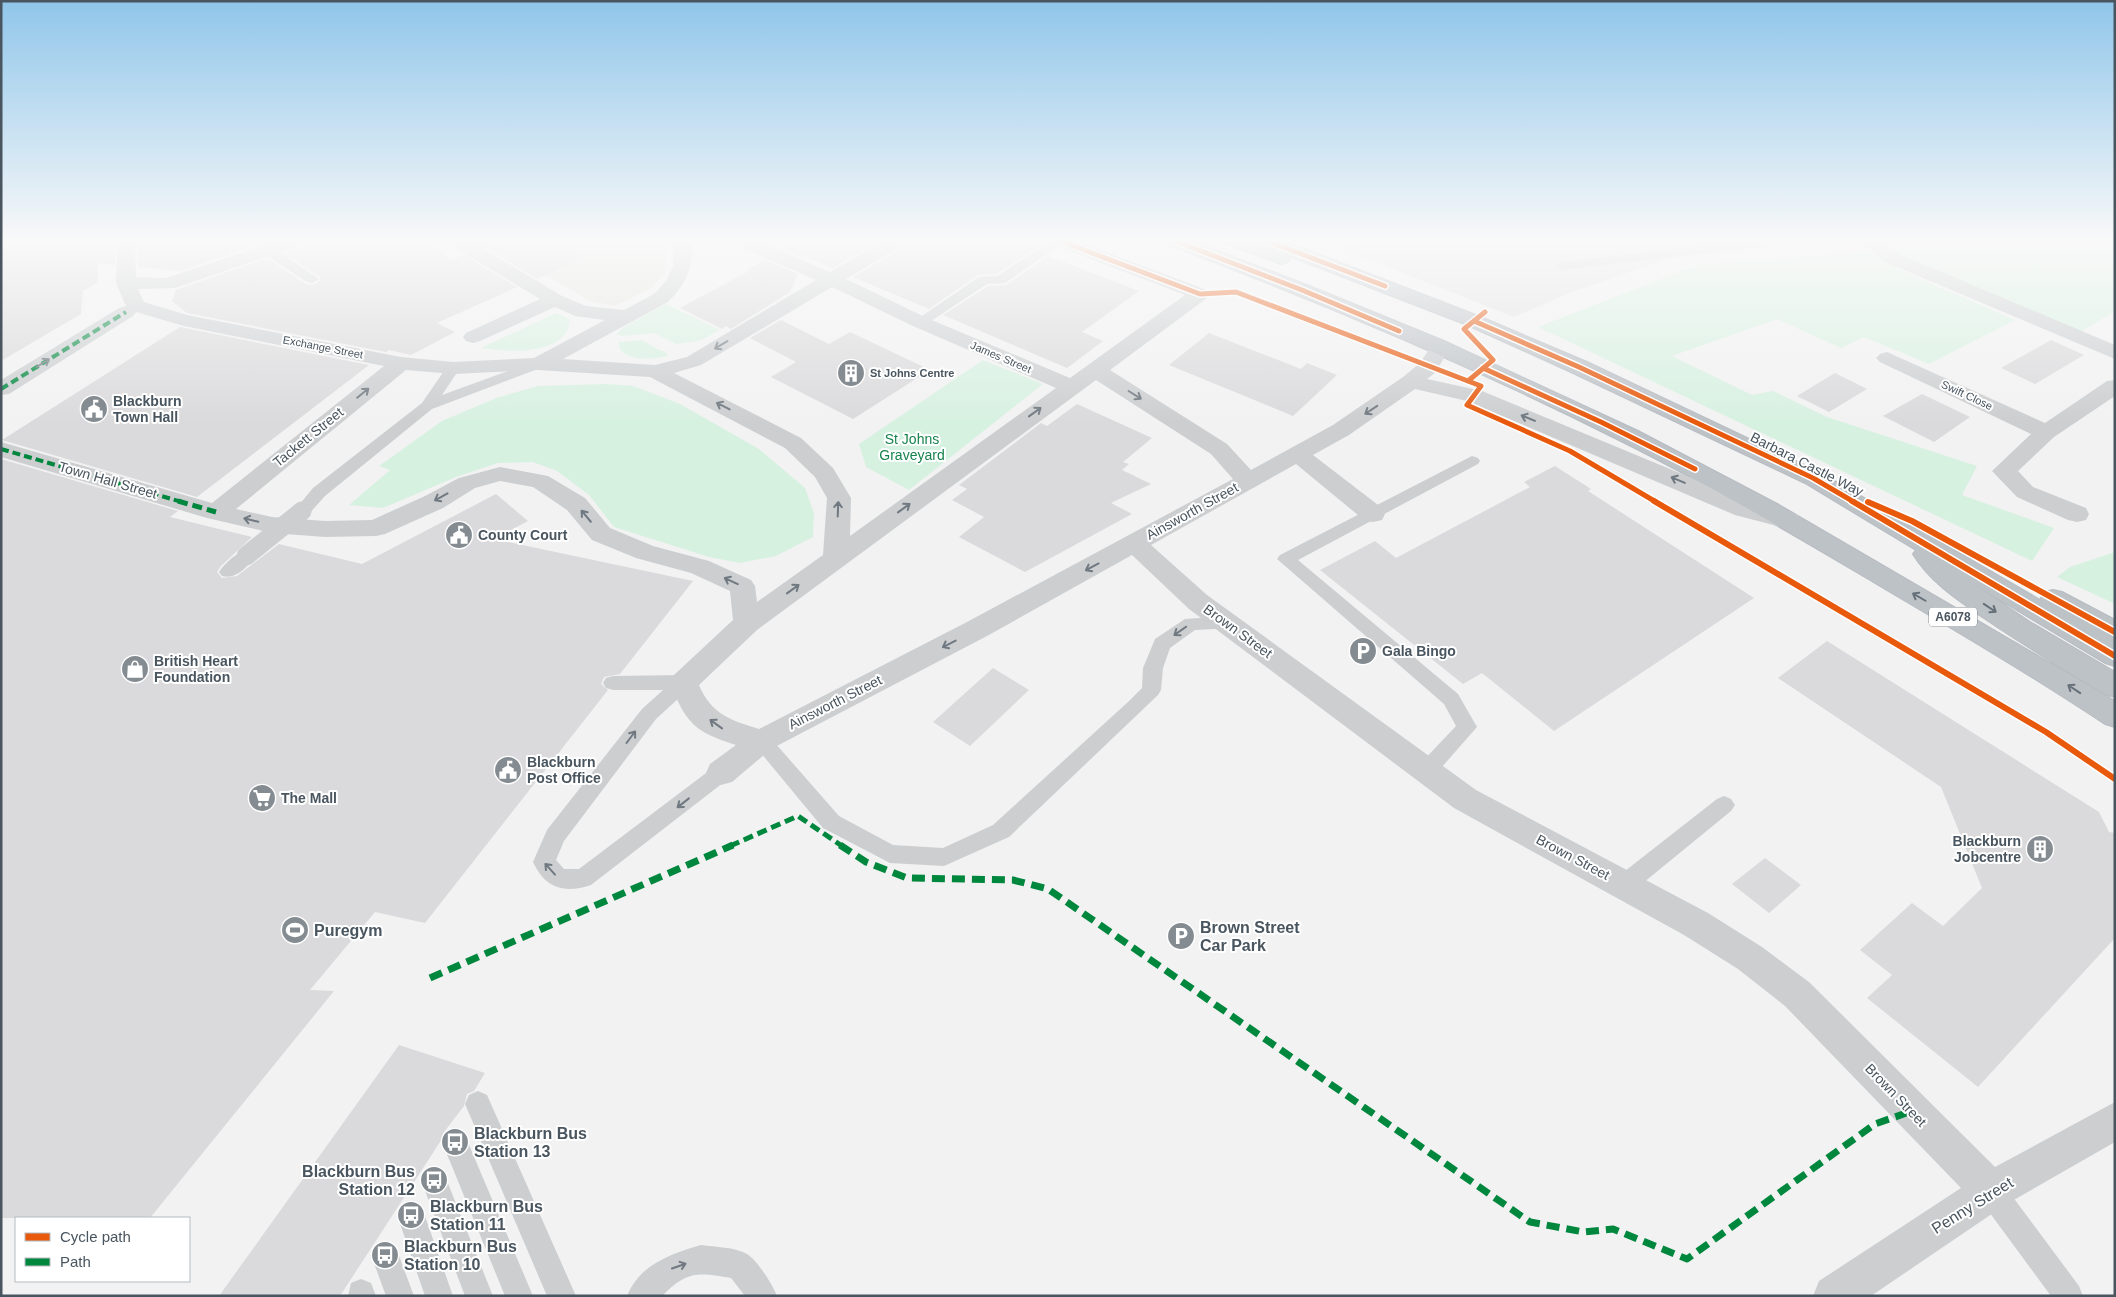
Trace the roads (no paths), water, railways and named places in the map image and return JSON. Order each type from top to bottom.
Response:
[{"type":"highway","name":"A6078","points":[[1326,301],[1601,422],[1695,469],[1789,521],[2057,677],[2115,716]]},
{"type":"highway","points":[[1385,301],[1434,324],[1443,340],[1439,349]]},
{"type":"highway","name":"Barbara Castle Way","points":[[1421,301],[1474,321],[1579,367],[1813,478],[2115,656]]},
{"type":"highway","points":[[1813,478],[1912,520],[2115,632]]},
{"type":"highway","points":[[1902,529],[1954,584],[2020,629],[2115,686]]},
{"type":"street","points":[[1,389],[131,309],[129,301]]},
{"type":"street","points":[[473,337],[553,301]]},
{"type":"street","points":[[555,301],[582,312],[631,316]]},
{"type":"street","points":[[538,364],[657,301]]},
{"type":"street","points":[[655,371],[694,361],[794,301]]},
{"type":"street","name":"James Street","points":[[875,301],[920,322],[1071,386]]},
{"type":"street","points":[[760,742],[719,728],[694,706],[684,682],[747,623],[1191,301]]},
{"type":"street","points":[[1991,301],[2115,354]]},
{"type":"street","name":"Exchange Street","points":[[131,309],[402,363],[453,368],[538,364],[655,371]]},
{"type":"street","points":[[597,333],[592,343],[607,369]]},
{"type":"street","name":"Ainsworth Street","points":[[721,773],[760,742],[1135,544],[1340,430],[1411,382],[1428,367],[1439,349]]},
{"type":"street","name":"Swift Close","points":[[1887,358],[2046,432]]},
{"type":"street","name":"Tackett Street","points":[[216,512],[402,363]]},
{"type":"street","points":[[1094,369],[1219,449],[1248,480]]},
{"type":"street","points":[[655,371],[793,443],[825,473],[839,498],[836,557]]},
{"type":"street","points":[[1411,382],[1474,396],[1744,509],[1789,521]]},
{"type":"street","points":[[2078,514],[2025,492],[2004,471],[2046,432],[2115,386]]},
{"type":"street","name":"Town Hall Street","points":[[1,449],[216,512],[272,525],[324,529],[376,528],[475,481],[500,474],[540,481],[576,504],[601,534],[645,552],[700,567],[742,586],[747,623]]},
{"type":"street","points":[[1297,454],[1373,514]]},
{"type":"street","name":"Brown Street","points":[[1135,544],[1198,602],[1466,799],[1696,924],[1750,958],[1797,994],[1991,1191]]},
{"type":"street","name":"Penny Street","points":[[1834,1296],[1991,1191],[2115,1121]]},
{"type":"lane","points":[[920,322],[953,301]]},
{"type":"lane","points":[[427,406],[538,364]]},
{"type":"lane","points":[[228,572],[302,511],[319,492],[427,406],[453,368]]},
{"type":"lane","points":[[1426,770],[1467,727],[1451,699],[1286,559],[1472,461]]},
{"type":"lane","points":[[760,742],[831,822],[890,854],[944,857],[1001,831],[1135,707],[1151,690],[1153,668],[1162,644],[1190,624],[1227,623]]},
{"type":"lane","points":[[613,683],[684,682]]},
{"type":"lane","points":[[684,682],[648,714],[556,836],[544,862],[559,879],[583,878],[721,773]]},
{"type":"lane","points":[[1624,885],[1724,805]]},
{"type":"lane","points":[[478,1104],[562,1296]]},
{"type":"lane","points":[[455,1142],[519,1296]]},
{"type":"lane","points":[[434,1180],[479,1296]]},
{"type":"lane","points":[[1991,1191],[2069,1296]]},
{"type":"lane","points":[[411,1215],[439,1296]]},
{"type":"lane","points":[[385,1254],[400,1296]]},
{"type":"lane","points":[[641,1296],[669,1270],[701,1259],[740,1265],[763,1296]]},
{"type":"place","name":"St Johns Centre","points":[[851,373]]},
{"type":"place","name":"Blackburn Town Hall","points":[[94,409]]},
{"type":"place","name":"County Court","points":[[459,535]]},
{"type":"place","name":"Gala Bingo","points":[[1363,651]]},
{"type":"place","name":"British Heart Foundation","points":[[135,669]]},
{"type":"place","name":"Blackburn Post Office","points":[[508,770]]},
{"type":"place","name":"The Mall","points":[[262,798]]},
{"type":"place","name":"Blackburn Jobcentre","points":[[2040,849]]},
{"type":"place","name":"Puregym","points":[[295,930]]},
{"type":"place","name":"Brown Street Car Park","points":[[1181,936]]},
{"type":"place","name":"Blackburn Bus Station 13","points":[[455,1142]]},
{"type":"place","name":"Blackburn Bus Station 12","points":[[434,1180]]},
{"type":"place","name":"Blackburn Bus Station 11","points":[[411,1215]]},
{"type":"place","name":"Blackburn Bus Station 10","points":[[385,1255]]},
{"type":"park label","name":"St Johns Graveyard","points":[[912,448]]}]
